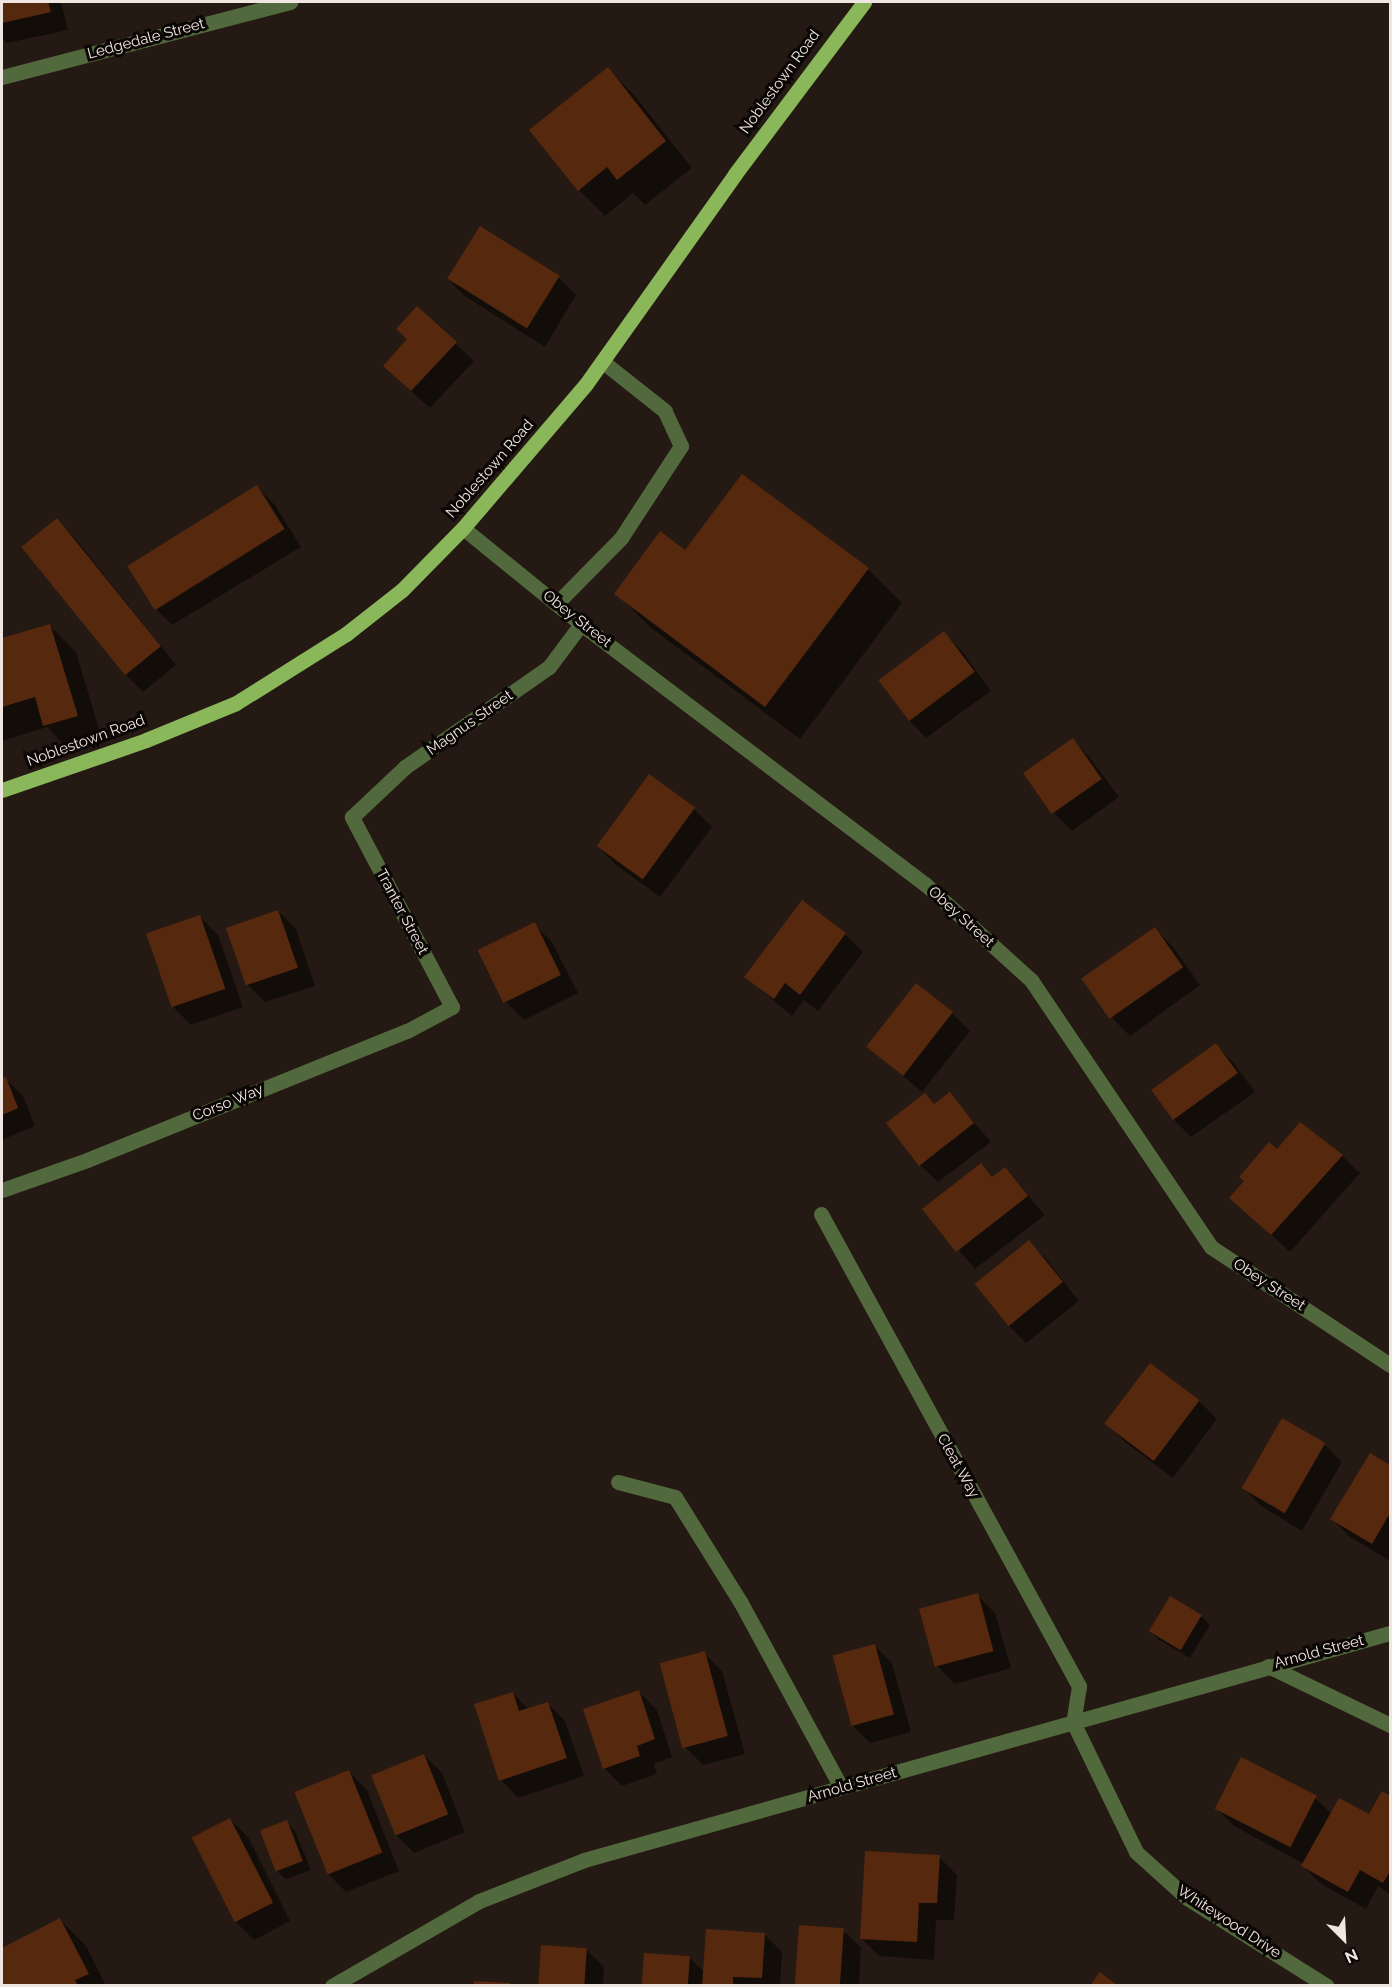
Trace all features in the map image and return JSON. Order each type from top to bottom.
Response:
[{"type":"main road","name":"Noblestown Road","points":[[2,790],[135,744],[236,703],[355,626],[402,590],[464,528],[586,384],[735,174],[864,2]]},
{"type":"street","name":"Ledgedale Street","points":[[2,76],[290,2]]},
{"type":"street","points":[[556,604],[621,538],[681,446],[665,411],[602,361]]},
{"type":"street","name":"Obey Street","points":[[464,528],[581,624],[925,884],[1031,980],[1211,1247],[1390,1365]]},
{"type":"street","name":"Magnus Street","points":[[352,817],[405,767],[549,668],[581,624]]},
{"type":"street","name":"Tranter Street","points":[[352,817],[452,1007]]},
{"type":"street","name":"Corso Way","points":[[2,1191],[87,1160],[407,1031],[452,1007]]},
{"type":"street","name":"Cleat Way","points":[[821,1214],[1079,1686],[1073,1722]]},
{"type":"street","points":[[618,1482],[675,1497],[741,1603],[841,1787]]},
{"type":"street","name":"Arnold Street","points":[[332,1986],[479,1900],[584,1860],[1390,1633]]},
{"type":"street","points":[[1268,1666],[1390,1725]]},
{"type":"street","name":"Whitewood Drive","points":[[1073,1722],[1136,1852],[1187,1898],[1327,1986]]},
{"type":"building","points":[[2,2],[48,2],[51,12],[2,23]]},
{"type":"building","points":[[608,67],[666,141],[617,180],[607,167],[578,191],[529,130]]},
{"type":"building","points":[[480,226],[560,276],[527,328],[447,279]]},
{"type":"building","points":[[417,306],[457,342],[411,391],[383,366],[407,339],[396,329]]},
{"type":"building","points":[[742,474],[869,568],[765,707],[614,594],[660,531],[685,550]]},
{"type":"building","points":[[257,485],[285,529],[155,610],[127,566]]},
{"type":"building","points":[[57,518],[161,646],[125,675],[21,547]]},
{"type":"building","points":[[50,624],[78,716],[43,726],[35,697],[2,707],[2,638]]},
{"type":"building","points":[[944,631],[975,672],[909,721],[879,680]]},
{"type":"building","points":[[1073,738],[1102,779],[1052,814],[1023,773]]},
{"type":"building","points":[[649,774],[695,808],[643,880],[597,846]]},
{"type":"building","points":[[802,900],[846,933],[800,995],[785,983],[774,999],[744,977]]},
{"type":"building","points":[[278,910],[298,968],[246,986],[226,928]]},
{"type":"building","points":[[200,915],[225,989],[171,1007],[146,934]]},
{"type":"building","points":[[535,922],[561,975],[503,1003],[477,950]]},
{"type":"building","points":[[1155,927],[1183,967],[1109,1019],[1081,979]]},
{"type":"building","points":[[916,983],[953,1012],[903,1076],[866,1047]]},
{"type":"building","points":[[1216,1043],[1238,1073],[1173,1120],[1151,1090]]},
{"type":"building","points":[[6,1077],[18,1108],[2,1115],[2,1078]]},
{"type":"building","points":[[950,1092],[974,1123],[919,1166],[886,1123],[925,1093],[934,1104]]},
{"type":"building","points":[[1300,1122],[1343,1155],[1271,1235],[1229,1198],[1244,1181],[1239,1177],[1269,1142],[1277,1149]]},
{"type":"building","points":[[981,1163],[992,1177],[1005,1167],[1028,1196],[956,1252],[922,1209]]},
{"type":"building","points":[[1029,1240],[1063,1282],[1009,1326],[975,1284]]},
{"type":"building","points":[[1150,1363],[1200,1400],[1154,1461],[1104,1424]]},
{"type":"building","points":[[1282,1418],[1325,1443],[1285,1513],[1242,1488]]},
{"type":"building","points":[[1370,1453],[1390,1465],[1390,1513],[1372,1544],[1330,1519]]},
{"type":"building","points":[[978,1593],[994,1651],[935,1667],[919,1609]]},
{"type":"building","points":[[1170,1596],[1202,1615],[1181,1650],[1149,1631]]},
{"type":"building","points":[[875,1644],[894,1715],[851,1726],[832,1655]]},
{"type":"building","points":[[705,1651],[728,1736],[682,1748],[660,1663]]},
{"type":"building","points":[[639,1690],[655,1739],[637,1746],[640,1756],[603,1769],[583,1709]]},
{"type":"building","points":[[513,1692],[519,1711],[548,1702],[567,1758],[499,1781],[474,1704]]},
{"type":"building","points":[[424,1754],[448,1814],[395,1836],[371,1775]]},
{"type":"building","points":[[1241,1757],[1317,1796],[1290,1847],[1215,1809]]},
{"type":"building","points":[[349,1770],[382,1853],[328,1875],[294,1792]]},
{"type":"building","points":[[1382,1791],[1390,1796],[1390,1871],[1383,1883],[1360,1870],[1348,1892],[1301,1866],[1339,1798],[1369,1814]]},
{"type":"building","points":[[230,1818],[273,1903],[235,1922],[192,1838]]},
{"type":"building","points":[[287,1820],[303,1861],[276,1871],[260,1830]]},
{"type":"building","points":[[865,1851],[940,1855],[937,1903],[919,1903],[917,1942],[860,1939]]},
{"type":"building","points":[[60,1918],[89,1974],[75,1980],[78,1986],[2,1986],[2,1948]]},
{"type":"building","points":[[799,1925],[844,1928],[840,1986],[795,1986]]},
{"type":"building","points":[[706,1929],[765,1933],[762,1978],[733,1977],[733,1986],[702,1986]]},
{"type":"building","points":[[541,1945],[587,1948],[584,1986],[538,1986]]},
{"type":"building","points":[[644,1953],[690,1956],[688,1986],[642,1986]]},
{"type":"building","points":[[1100,1972],[1118,1986],[1090,1986]]},
{"type":"building","points":[[474,1981],[510,1983],[510,1986],[474,1986]]}]
